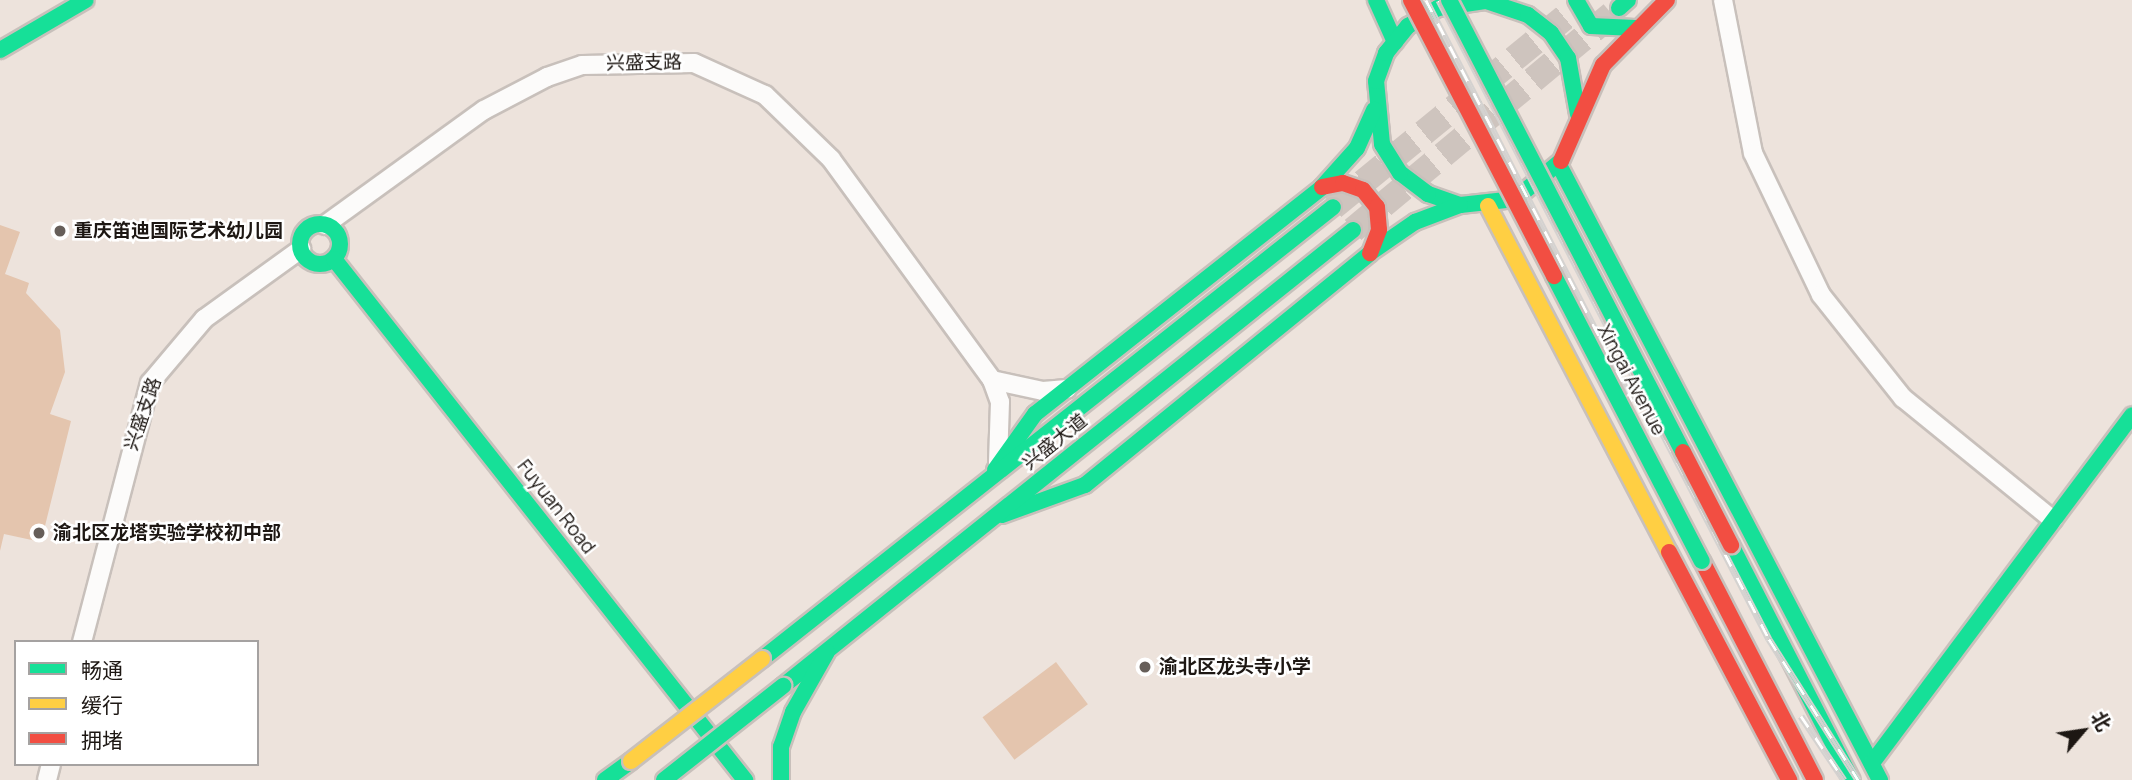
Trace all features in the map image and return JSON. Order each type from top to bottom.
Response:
[{"type":"street","points":[[0,50],[86,0]]},
{"type":"street","points":[[1376,0],[1395,42]]},
{"type":"street","name":"Xingai Avenue","points":[[1411,0],[1815,780]]},
{"type":"street","name":"Xingai Avenue","points":[[1449,0],[1852,780]]},
{"type":"street","points":[[1578,114],[1568,58],[1551,33],[1504,2],[1472,0],[1438,8],[1395,42],[1376,81],[1374,110],[1382,144],[1400,173],[1428,194],[1460,205],[1488,206],[1539,185],[1559,165],[1578,114],[1603,65],[1635,28],[1667,0]]},
{"type":"street","points":[[1576,0],[1591,26],[1635,28]]},
{"type":"street","points":[[1723,0],[1753,153],[1821,295],[1903,398],[2053,520]]},
{"type":"street","name":"兴盛支路","points":[[325,225],[484,110],[547,77],[603,63],[694,62],[765,95],[800,127],[992,380]]},
{"type":"street","points":[[976,495],[1035,414],[1322,187],[1357,148],[1374,110]]},
{"type":"street","name":"Xingai Avenue","points":[[1559,165],[1880,780]]},
{"type":"street","points":[[1322,187],[1353,186],[1377,207],[1379,230],[1370,253]]},
{"type":"street","points":[[992,519],[1085,485],[1370,253],[1415,222],[1460,205]]},
{"type":"street","points":[[1488,206],[1789,780]]},
{"type":"street","name":"兴盛大道","points":[[605,780],[976,495],[1333,207]]},
{"type":"street","points":[[325,225],[341,241],[334,259],[317,264],[301,249],[304,232],[325,225]]},
{"type":"street","name":"兴盛大道","points":[[664,780],[1353,230]]},
{"type":"street","points":[[1538,301],[1536,277],[1545,257],[1566,245],[1587,247],[1609,260]]},
{"type":"street","name":"兴盛支路","points":[[83,640],[150,383],[204,319],[301,249]]},
{"type":"street","name":"Fuyuan Road","points":[[334,259],[746,780]]},
{"type":"street","points":[[992,380],[1043,391],[1067,389]]},
{"type":"street","points":[[992,380],[1000,402],[998,465]]},
{"type":"street","points":[[1872,763],[2132,415]]},
{"type":"street","points":[[781,780],[781,747],[793,712],[829,649]]},
{"type":"shaded area","points":[[0,225],[20,232],[5,274],[29,283],[26,293],[60,330],[65,372],[50,414],[71,421],[41,542],[4,534],[0,551]]},
{"type":"shaded area","points":[[1056,662],[1088,704],[1014,760],[983,717]]},
{"type":"tunnel","points":[[1333,207],[1586,0]]},
{"type":"tunnel","points":[[1353,230],[1612,14]]},
{"type":"railway","points":[[1426,0],[1632,401]]},
{"type":"railway","points":[[1439,0],[1769,639],[1858,780]]},
{"type":"railway","points":[[1801,716],[1844,780]]},
{"type":"traffic: fast","points":[[0,50],[86,0]]},
{"type":"traffic: fast","points":[[1376,0],[1395,42]]},
{"type":"traffic: fast","points":[[1449,0],[1683,452]]},
{"type":"traffic: fast","points":[[1576,0],[1591,26],[1635,28]]},
{"type":"traffic: fast","points":[[1619,8],[1628,0]]},
{"type":"traffic: fast","points":[[1561,161],[1515,199],[1460,205],[1428,194],[1400,173],[1382,144],[1376,81],[1386,53],[1408,26],[1438,8],[1486,1],[1528,15],[1551,33],[1568,58],[1578,114]]},
{"type":"traffic: fast","points":[[995,470],[1035,414],[1322,187],[1357,148],[1374,110]]},
{"type":"traffic: fast","points":[[1559,165],[1880,780]]},
{"type":"traffic: fast","points":[[1002,515],[1085,485],[1370,253],[1415,222],[1460,205]]},
{"type":"traffic: fast","points":[[762,659],[1333,207]]},
{"type":"traffic: fast","points":[[320,224],[334,230],[340,244],[334,258],[320,264],[306,258],[300,244],[306,230],[320,224]]},
{"type":"traffic: fast","points":[[783,686],[1353,230]]},
{"type":"traffic: fast","points":[[334,259],[745,780]]},
{"type":"traffic: fast","points":[[1554,276],[1702,561]]},
{"type":"traffic: fast","points":[[1872,763],[2132,415]]},
{"type":"traffic: fast","points":[[1731,545],[1852,780]]},
{"type":"traffic: fast","points":[[781,780],[781,747],[793,712],[827,652]]},
{"type":"traffic: fast","points":[[664,780],[783,686]]},
{"type":"traffic: fast","points":[[605,780],[631,761]]},
{"type":"traffic: slow","points":[[1488,206],[1669,552]]},
{"type":"traffic: slow","points":[[631,761],[762,659]]},
{"type":"traffic: jam","points":[[1411,0],[1554,276]]},
{"type":"traffic: jam","points":[[1561,161],[1603,65],[1667,0]]},
{"type":"traffic: jam","points":[[1322,187],[1343,183],[1363,190],[1377,207],[1379,230],[1370,253]]},
{"type":"traffic: jam","points":[[1683,452],[1731,545]]},
{"type":"traffic: jam","points":[[1669,552],[1789,780]]},
{"type":"traffic: jam","points":[[1702,561],[1815,780]]},
{"type":"place","name":"重庆笛迪国际艺术幼儿园","points":[[60,231]]},
{"type":"place","name":"渝北区龙塔实验学校初中部","points":[[39,533]]},
{"type":"place","name":"渝北区龙头寺小学","points":[[1145,667]]}]
